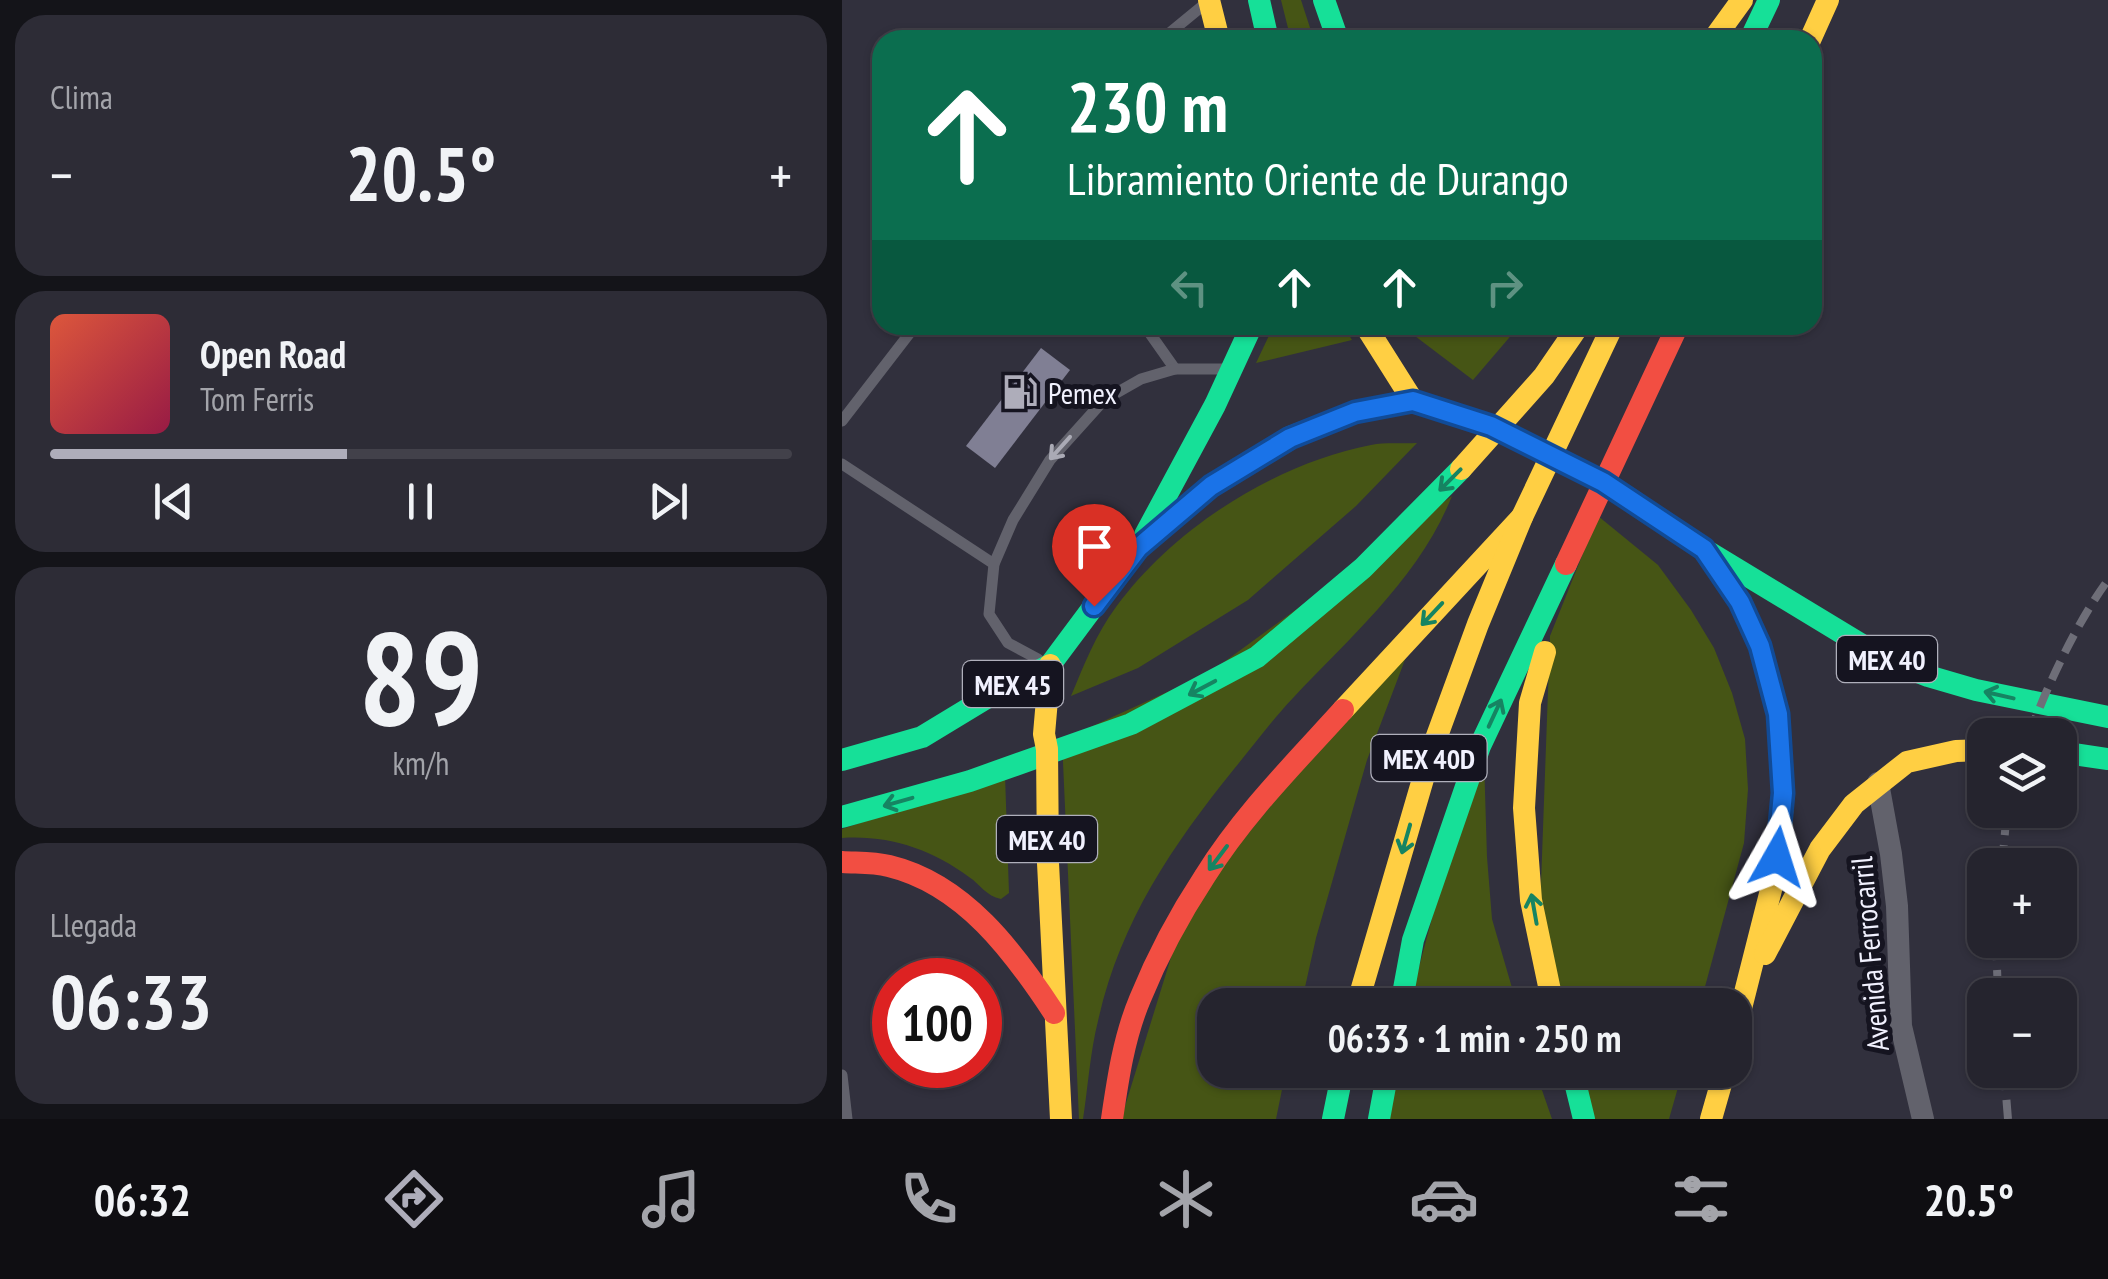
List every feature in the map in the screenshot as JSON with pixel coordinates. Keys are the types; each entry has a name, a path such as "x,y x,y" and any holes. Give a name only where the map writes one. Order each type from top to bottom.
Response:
{"main road":[{"path":"1209,0 1216,30"},
{"path":"1259,0 1266,30"},
{"path":"1324,0 1334,30"},
{"path":"1720,30 1742,0"},
{"path":"1755,30 1769,0"},
{"path":"1814,30 1828,0"},
{"path":"1138,548 1248,335"},
{"path":"1371,335 1413,401"},
{"path":"842,817 970,781 1130,724 1258,657 1363,568 1477,452 1544,376 1572,335"},
{"name":"MEX 40D","path":"1362,988 1430,755 1478,624 1522,517 1608,335"},
{"name":"MEX 40D","path":"1403,988 1413,940 1480,746 1673,335"},
{"name":"MEX 40","path":"1138,548 1211,486 1290,438 1355,412 1413,401 1491,426 1603,482 1704,549 1885,658 1976,690 2101,716"},
{"path":"1112,1119 1118,1068 1139,1001 1205,875 1269,793 1522,517"},
{"path":"1549,988 1531,900 1524,808 1530,703 1579,538"},
{"name":"MEX 45","path":"842,760 922,736 1050,666 1138,548"},
{"name":"MEX 40","path":"1704,549 1740,602 1760,646 1778,714 1782,750 1781,836 1748,988"},
{"name":"MEX 40","path":"1050,666 1044,734 1048,864 1057,1068 1064,1119"},
{"name":"MEX 40","path":"1749,984 1820,848 1854,804 1907,762 1967,751"},
{"path":"842,862 884,864 919,877 964,904 1012,950 1054,1013"},
{"path":"1334,1119 1340,1088"},
{"path":"1379,1119 1385,1088"},
{"path":"1576,1088 1584,1119"},
{"path":"1711,1119 1720,1088"}],"street":[{"name":"Avenida Ferrocarril","path":"1878,783 1896,906 1901,1026 1923,1119"}],"lane":[{"path":"1173,30 1209,0"},
{"path":"842,420 908,335"},
{"path":"1151,335 1175,369"},
{"path":"1050,666 1008,643 989,614 994,564 1013,520 1050,460 1104,400 1141,379 1175,369 1234,368"},
{"path":"842,464 994,564"},
{"path":"842,1075 847,1119"}],"green space":[{"path":"1281,0 1301,0 1311,30 1288,30"},
{"path":"1269,335 1349,335 1352,340 1256,363"},
{"path":"1414,335 1511,335 1473,380"},
{"path":"1417,443 1356,506 1248,600 1138,668 1071,696 1096,639 1116,607 1167,551 1197,526 1229,503 1298,467 1371,445"},
{"path":"1452,496 1438,526 1403,579 1270,724 1211,798 1151,887 1134,918 1108,985 1093,1045 1083,1119 1079,1119 1062,740 1209,673"},
{"path":"1598,516 1658,565 1714,648 1745,739 1748,789 1744,843 1705,988 1560,988 1540,911 1550,636"},
{"path":"1417,628 1367,760 1305,988 1197,988 1197,1088 1282,1088 1276,1119 1121,1119 1186,909"},
{"path":"1483,726 1492,919 1512,988 1414,988"},
{"path":"1005,775 1009,893 1001,899 987,893 955,867 925,852 876,839 842,838 842,829"},
{"path":"1393,1088 1541,1088 1552,1119 1389,1119"},
{"path":"1585,1088 1678,1088 1669,1119 1593,1119"}],"building":[{"path":"1041,348 1070,370 995,468 966,446"}],"railway":[{"path":"2036,718 2064,655 2108,580"},
{"path":"2004,848 2005,828"},
{"path":"1997,958 1997,978"},
{"path":"2005,1088 2008,1119"}],"traffic: fast":[{"path":"1259,0 1266,30"},
{"path":"1324,0 1334,30"},
{"path":"1755,30 1769,0"},
{"path":"1145,535 1215,405 1247,335"},
{"path":"842,760 922,737 1050,665 1138,547 1211,486 1290,437 1355,412 1413,401 1491,426 1519,440"},
{"path":"842,817 970,781 1131,724 1257,657 1363,568 1461,469"},
{"path":"1710,553 1885,659 1976,690 2108,717"},
{"path":"1404,988 1413,940 1480,746 1566,564"},
{"path":"2077,754 2108,759"},
{"path":"1333,1119 1339,1088"},
{"path":"1379,1119 1385,1088"},
{"path":"1576,1088 1584,1119"}],"traffic: slow":[{"path":"1209,0 1216,30"},
{"path":"1720,30 1742,0"},
{"path":"1814,30 1828,0"},
{"path":"1371,335 1413,401"},
{"path":"1461,469 1544,376 1572,335"},
{"path":"1362,988 1430,755 1478,624 1522,517 1608,335"},
{"path":"1519,440 1603,482 1703,549 1740,602 1760,646 1778,714 1783,793 1774,878 1746,988"},
{"path":"1343,710 1522,517"},
{"path":"1545,652 1530,703 1524,808 1531,900 1549,988"},
{"path":"1050,665 1044,734 1061,1119"},
{"path":"1765,954 1820,849 1854,804 1907,762 1967,751"},
{"path":"1711,1119 1720,1088"}],"traffic: jam":[{"path":"1566,564 1673,335"},
{"path":"1112,1119 1134,1013 1178,921 1236,832 1343,710"},
{"path":"842,862 889,866 916,875 964,904 1004,944 1054,1013"}],"place":[{"name":"Pemex","path":"1020,392"}],"route":[{"path":"1094,606 1138,548 1211,486 1290,438 1355,412 1413,401 1491,426 1603,482 1704,549 1740,602 1760,646 1778,714 1783,793 1777,857"}]}
